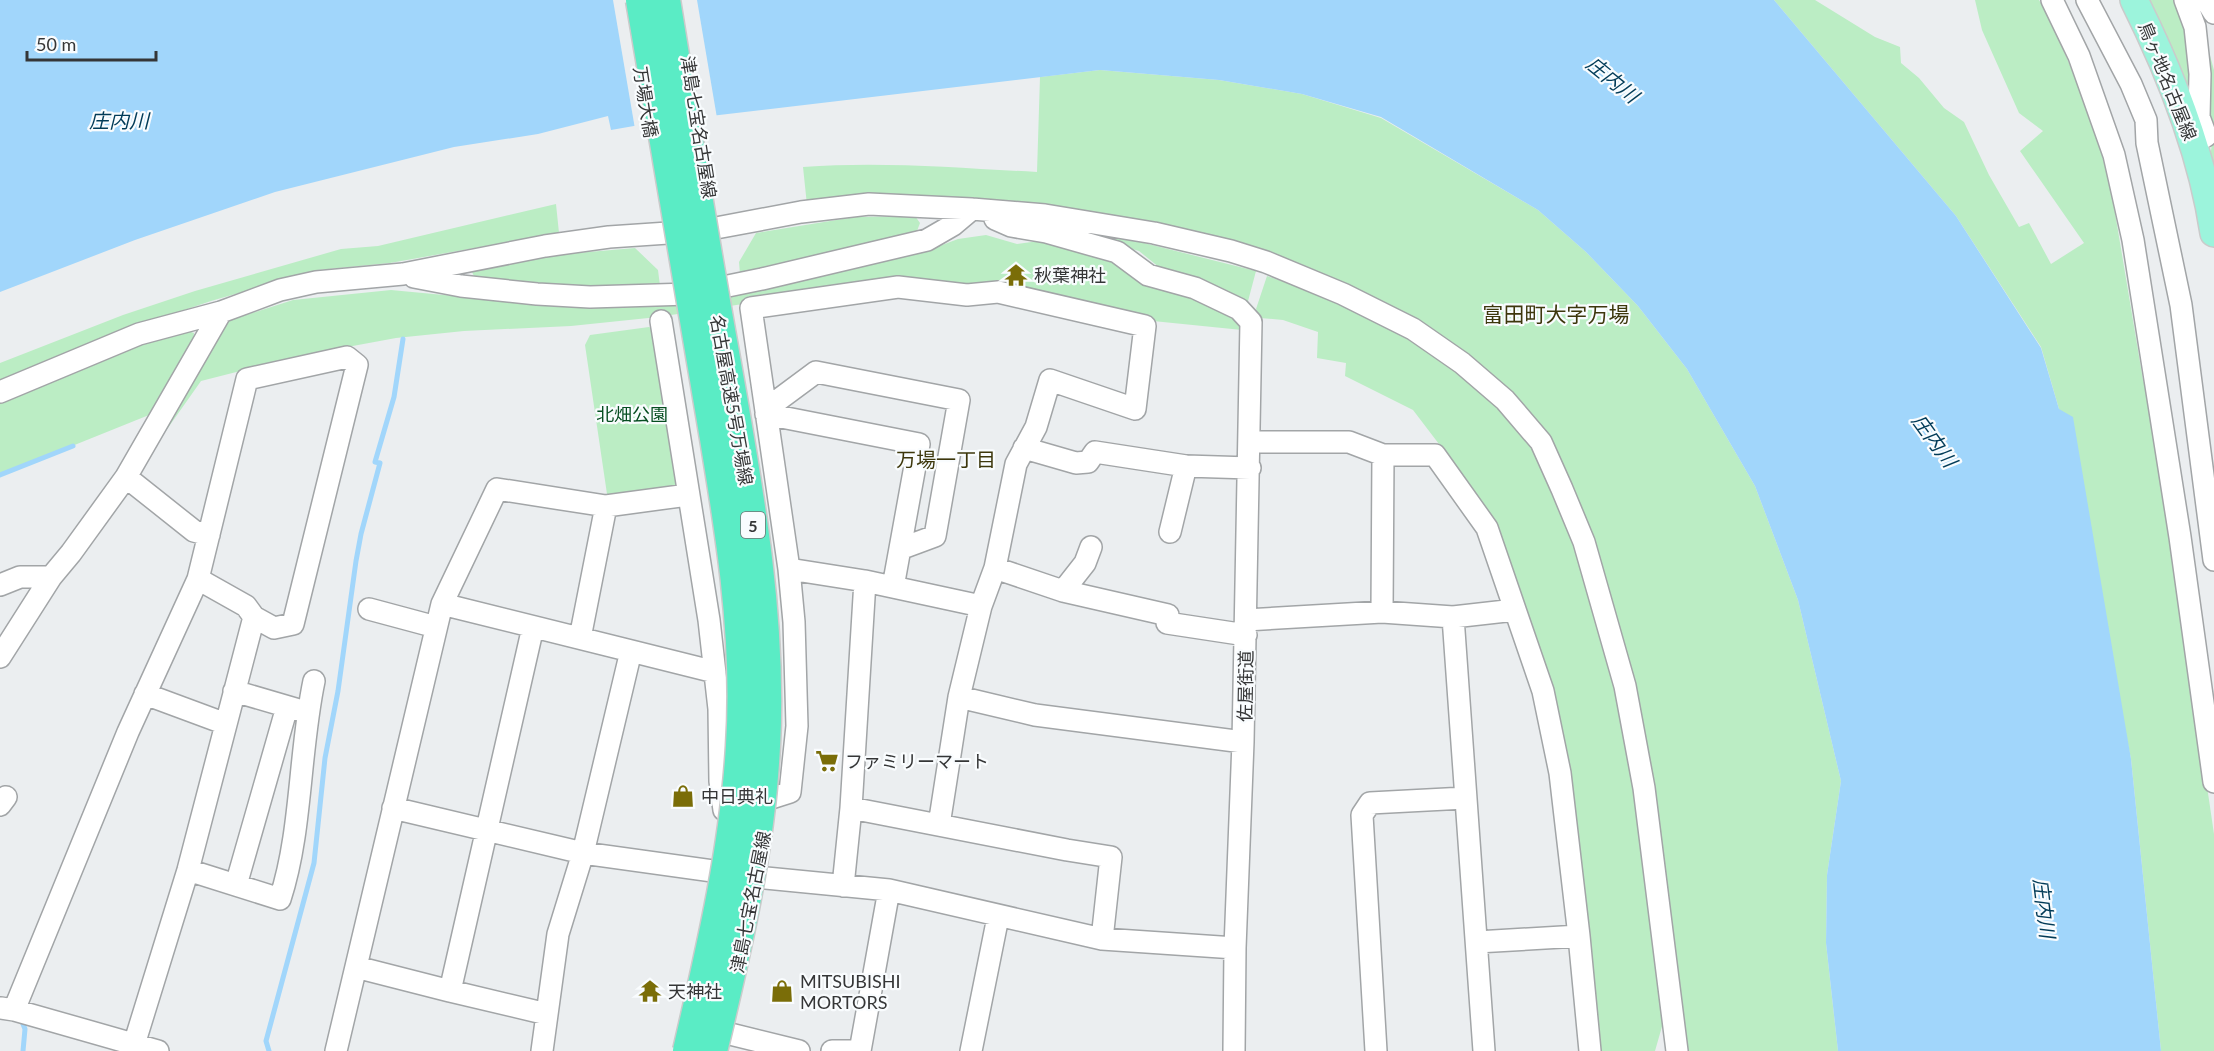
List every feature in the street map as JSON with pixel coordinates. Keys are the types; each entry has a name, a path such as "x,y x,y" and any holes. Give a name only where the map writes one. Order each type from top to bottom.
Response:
{"highway":[{"name":"名古屋高速5号万場線","path":"642,0 726,505 737,593 742,666 741,745 732,834 716,924 688,1051"},
{"name":"名古屋高速5号万場線","path":"665,0 750,501 761,588 766,664 765,746 757,837 717,1045"}],"main road":[{"name":"万場大橋","path":"629,0 668,233"},
{"name":"津島七宝名古屋線","path":"678,0 720,255"},
{"name":"鳥ヶ地名古屋線","path":"2134,0 2162,55 2193,143 2214,233"},
{"path":"668,233 673,264"},
{"path":"675,1051 714,871 731,749"},
{"name":"津島七宝名古屋線","path":"717,1045 742,954 765,832 773,751"}],"street":[{"path":"2052,0 2079,56 2114,155 2133,240 2180,537 2214,782"},
{"path":"2087,0 2131,84 2146,120 2147,143 2181,305 2214,560"},
{"path":"2185,0 2195,27 2200,74 2199,117 2205,136 2193,143"},
{"path":"2206,0 2214,13"},
{"path":"716,228 801,212 869,204 1046,215 1154,233 1231,251 1277,266 1343,294 1413,329 1462,363 1505,400 1541,442 1584,542 1619,664 1644,788 1670,1011 1677,1051"},
{"path":"403,274 461,286 537,294 591,297 689,294 927,240 952,225 972,209"},
{"name":"佐屋街道","path":"972,209 1011,226 1046,232 1117,252 1148,275 1195,288 1239,309 1251,322 1250,468 1235,948 1234,1051"},
{"path":"0,392 139,334 221,312 280,290 316,282 403,274 545,246 609,237 668,233"},
{"path":"768,800 790,792 797,726 797,675 789,569 751,308 898,287 967,295 998,292 1145,326 1135,409 1050,380 1036,427 1016,464 995,568 981,606 959,698 939,825"},
{"path":"0,657 51,577 71,554 126,477 221,312"},
{"path":"661,321 709,620 719,709 720,781 724,810"},
{"path":"158,1051 133,1048 7,1009 198,579 247,379 347,357 357,365 293,624 274,628 254,616 246,606 198,579"},
{"path":"766,411 816,372 959,400 935,536 900,549"},
{"path":"766,411 919,444 893,587"},
{"path":"1250,442 1349,442 1383,455 1435,455 1486,528 1544,691 1560,773 1580,936 1590,1051"},
{"path":"1024,448 1076,463 1088,462 1095,452 1186,466 1250,468"},
{"path":"1382,612 1383,455"},
{"path":"1170,532 1186,466"},
{"path":"126,477 194,531 209,535"},
{"path":"336,1051 442,603 496,489 606,506 688,495"},
{"path":"580,638 606,506"},
{"path":"1063,591 1085,563 1091,547"},
{"path":"995,568 1063,591 1168,615 1167,623 1246,627 1382,612 1453,617 1515,610"},
{"path":"789,569 866,581 981,606"},
{"path":"0,585 20,577 51,577"},
{"path":"843,886 866,581"},
{"path":"442,603 715,672"},
{"path":"369,609 436,627"},
{"path":"133,1048 188,870 254,616"},
{"path":"1453,617 1484,1051"},
{"path":"450,990 533,627"},
{"path":"542,1051 558,934 583,853 631,651"},
{"path":"188,870 280,899 289,872 307,712 314,681"},
{"path":"234,691 307,712"},
{"path":"145,694 226,724"},
{"path":"959,698 1035,715 1243,742"},
{"path":"236,885 287,706"},
{"path":"1376,1051 1362,814 1370,803 1465,798"},
{"path":"393,808 583,853 756,877 889,890 998,917 1102,939 1235,948"},
{"path":"850,808 1067,850 1111,856 1102,939"},
{"path":"832,1051 859,1051 889,890"},
{"path":"971,1051 998,917"},
{"path":"1477,942 1580,936"},
{"path":"356,967 547,1014"},
{"path":"1664,1051 1670,1011"},
{"path":"717,1045 799,1051"}],"green space":[{"path":"1774,0 1815,0 1875,37 1900,47 1901,63 1919,78 1944,108 1964,122 1989,175 2019,227 2029,223 2051,264 2084,243 2020,151 2043,131 2019,113 1982,30 1975,0 2039,0 2049,16 2088,108 2110,183 2143,380 2150,398 2214,834 2214,1051 2161,1051 2131,759 2059,409 2041,347 1956,216"},
{"path":"2144,0 2177,0 2186,23 2195,119"},
{"path":"2200,20 2214,70 2214,187 2209,165 2213,136 2205,115"},
{"path":"1100,70 1219,80 1302,94 1381,118 1538,210 1586,252 1638,306 1687,369 1755,486 1798,600 1841,781 1827,875 1826,943 1838,1051 1687,1051 1643,722 1604,580 1567,473 1541,430 1456,347 1356,288 1268,253 1075,210 1024,202 807,205 803,167 891,165 1037,172 1040,77"},
{"path":"556,204 559,233 390,263 318,270 211,301 134,327 0,381 0,363 123,315 195,291 341,249 378,246"},
{"path":"915,216 920,223 917,231 740,274 739,262 756,233 855,217"},
{"path":"1048,225 1136,241 1256,271 1247,305 1160,268 1139,251"},
{"path":"986,235 1017,244 1046,240 1118,261 1236,316 1242,330 1153,321 898,280 658,317 571,326 464,331 396,338 304,355 201,381 146,459 227,321 293,300 391,290 571,307 644,305 929,250 958,239"},
{"path":"635,248 658,270 660,286 575,287 475,278 472,272 475,267 542,256"},
{"path":"1267,276 1329,298 1388,326 1454,368 1495,404 1521,433 1538,458 1592,590 1625,713 1665,1016 1655,1051 1599,1051 1552,687 1442,448 1413,410 1345,376 1346,363 1317,358 1318,332 1283,320 1260,318 1256,309"},
{"name":"北畑公園","path":"649,327 656,332 679,484 675,491 615,499 607,494 585,345 590,335"},
{"path":"185,330 194,333 193,345 154,413 0,475 0,400 147,340"}],"water":[{"name":"庄内川","path":"0,0 1774,0 1956,216 2041,348 2059,409 2073,417 2131,759 2161,1051 1838,1051 1826,943 1827,875 1841,781 1798,600 1755,486 1687,369 1638,306 1586,252 1538,210 1381,117 1302,94 1219,80 1100,70 651,123 611,130 608,116 538,134 454,147 275,192 135,240 0,292"}],"pier":[{"path":"613,0 697,0 717,118 635,129"}],"waterway":[{"path":"269,1051 266,1041 314,863 325,758 338,691 356,561 380,463 375,462 394,397 403,339"},
{"path":"0,475 73,446"},
{"path":"21,1019 25,1029 23,1051"}],"place":[{"name":"秋葉神社","path":"1016,275"},
{"name":"ファミリーマート","path":"827,761"},
{"name":"中日典礼","path":"683,796"},
{"name":"天神社","path":"650,991"},
{"name":"MITSUBISHI MORTORS","path":"782,991"}],"district":[{"name":"富田町大字万場","path":"1556,313"},
{"name":"万場一丁目","path":"946,459"}]}
